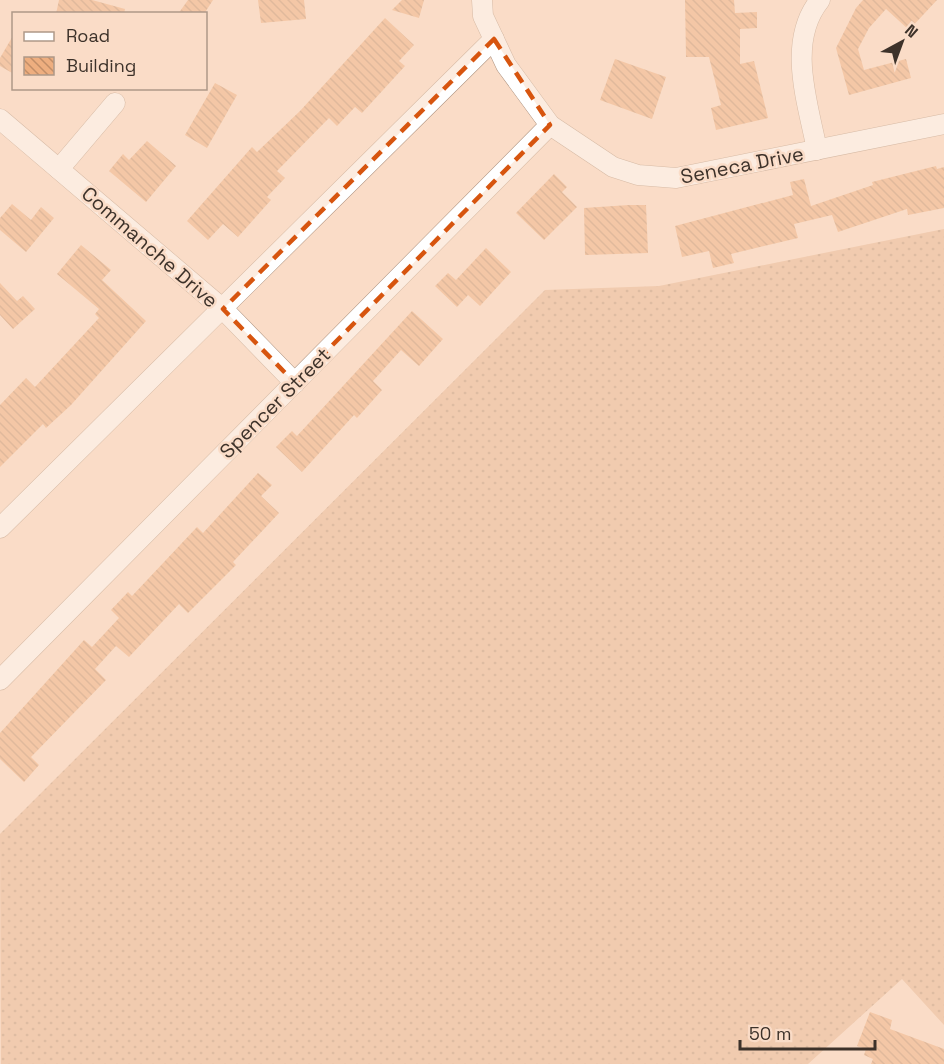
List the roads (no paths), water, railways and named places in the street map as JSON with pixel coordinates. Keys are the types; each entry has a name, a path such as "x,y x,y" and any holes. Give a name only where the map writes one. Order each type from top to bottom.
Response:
{"street":[{"path":"482,0 483,16 506,65 550,125"},
{"path":"817,150 801,64 806,27 820,0"},
{"path":"0,528 494,39"},
{"path":"59,169 115,103"},
{"name":"Commanche Drive","path":"0,119 223,309 295,382"},
{"name":"Seneca Drive","path":"550,125 613,167 638,175 676,178 944,124"},
{"name":"Spencer Street","path":"0,680 550,125"}]}
